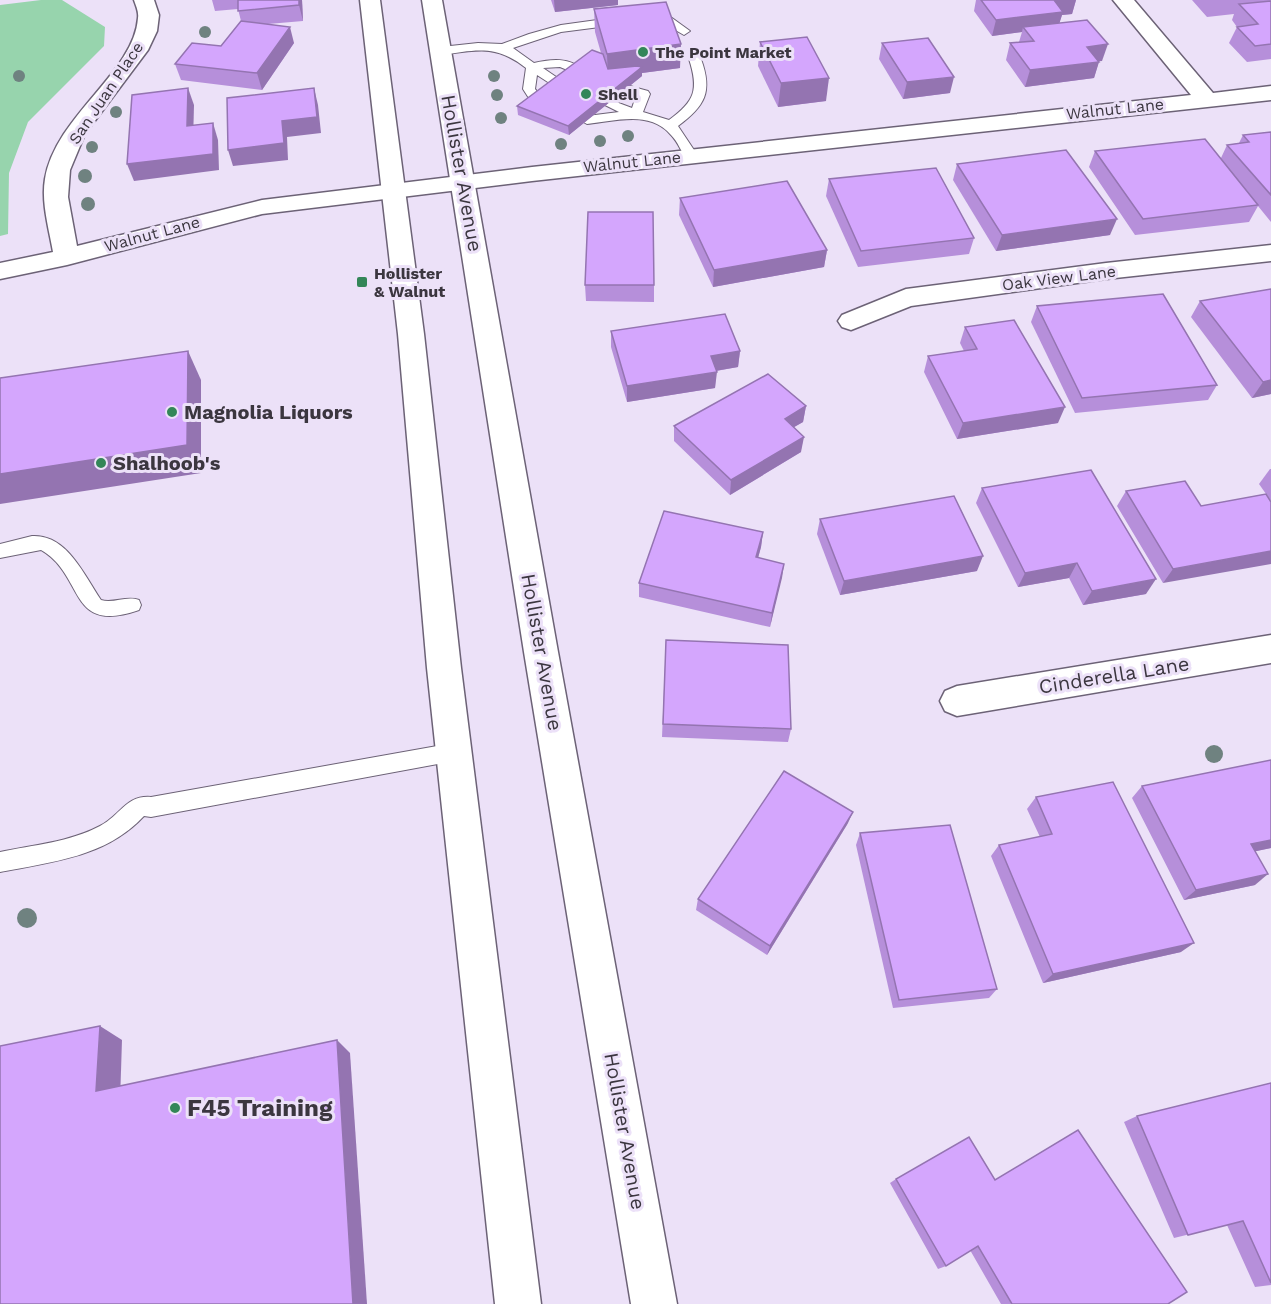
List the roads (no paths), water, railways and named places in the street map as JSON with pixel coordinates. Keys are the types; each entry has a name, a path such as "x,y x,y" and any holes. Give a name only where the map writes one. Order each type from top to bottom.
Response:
{"street":[{"name":"San Juan Place","path":"67,257 56,181 74,134 134,58 150,26 150,8 144,0"},
{"path":"370,0 394,190 454,752 518,1304"},
{"name":"Hollister Avenue","path":"432,0 541,652 654,1304"},
{"path":"1123,0 1206,99"},
{"name":"Walnut Lane","path":"0,271 67,257 262,207 692,156 1271,93"},
{"name":"Oak View Lane","path":"852,321 906,298 1106,272 1271,254"},
{"name":"Cinderella Lane","path":"957,701 1271,649"}],"lane":[{"path":"506,47 530,36 593,23 625,20 656,18 668,21 684,31"},
{"path":"441,51 489,46 506,47 532,67 560,83"},
{"path":"670,125 688,113 701,98 702,83 695,59"},
{"path":"532,67 558,62 577,70"},
{"path":"532,67 529,89 537,100"},
{"path":"626,89 643,94 636,114"},
{"path":"608,103 636,114 657,118 670,125 681,136 692,156"},
{"path":"587,120 636,114"},
{"path":"0,551 33,543 44,543 58,552 94,605 108,610 132,605"},
{"path":"0,862 83,845 100,839 117,829 139,806 151,807 454,752"}],"place":[{"name":"The Point Market","path":"643,52"},
{"name":"Shell","path":"586,94"},
{"name":"Hollister & Walnut","path":"362,282"},
{"name":"Magnolia Liquors","path":"172,412"},
{"name":"Shalhoob's","path":"101,463"},
{"name":"F45 Training","path":"175,1108"}]}
